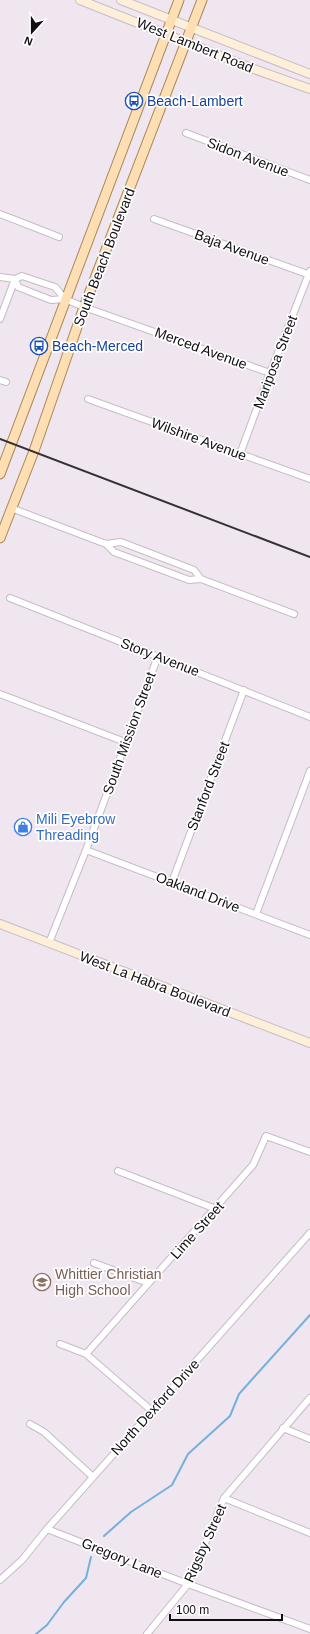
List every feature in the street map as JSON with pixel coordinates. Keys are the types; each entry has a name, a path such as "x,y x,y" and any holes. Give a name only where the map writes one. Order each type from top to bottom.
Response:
{"main road":[{"name":"West Lambert Road","path":"80,0 310,89"},
{"name":"West Lambert Road","path":"121,0 310,74"},
{"name":"South Beach Boulevard","path":"0,474 65,299 172,20 178,0"},
{"name":"South Beach Boulevard","path":"0,538 51,405 84,307 202,0"},
{"name":"West La Habra Boulevard","path":"0,924 310,1043"}],"street":[{"name":"Sidon Avenue","path":"186,133 310,180"},
{"path":"0,214 59,237"},
{"name":"Baja Avenue","path":"154,219 310,273"},
{"name":"Mariposa Street","path":"240,454 270,373 310,273"},
{"name":"Merced Avenue","path":"0,277 15,279 22,276 55,287 65,299"},
{"name":"Merced Avenue","path":"15,279 18,287 51,300 65,299 270,373"},
{"path":"0,319 15,279"},
{"name":"Wilshire Avenue","path":"88,399 310,479"},
{"path":"12,508 106,544 114,552 189,580 201,579 294,614"},
{"path":"106,544 121,542 194,570 201,579"},
{"name":"Story Avenue","path":"10,598 310,717"},
{"name":"South Mission Street","path":"49,943 86,850 158,656"},
{"name":"Stanford Street","path":"172,882 244,690"},
{"path":"0,694 125,742"},
{"path":"256,914 310,771"},
{"name":"Oakland Drive","path":"86,850 310,935"},
{"name":"Lime Street","path":"86,1354 253,1166 266,1136 310,1152"},
{"path":"118,1171 216,1209"},
{"name":"North Dexford Drive","path":"2,1576 22,1560 47,1529 310,1233"},
{"path":"94,1263 148,1283"},
{"path":"60,1344 86,1354 152,1412"},
{"name":"Rigsby Street","path":"147,1634 188,1584 224,1498 310,1398"},
{"path":"30,1424 44,1432 93,1478"},
{"path":"283,1428 310,1440"},
{"path":"224,1498 310,1533"},
{"name":"Gregory Lane","path":"47,1529 188,1584 310,1629"}],"waterway":[{"path":"104,1536 131,1512 172,1485 188,1454 230,1416 239,1394 310,1315"},
{"path":"36,1634 47,1625 64,1602 86,1578 91,1557"}],"railway":[{"path":"0,439 310,557"}],"place":[{"name":"Beach-Lambert","path":"134,101"},
{"name":"Beach-Merced","path":"39,346"},
{"name":"Mili Eyebrow Threading","path":"23,827"},
{"name":"Whittier Christian High School","path":"42,1282"}]}
